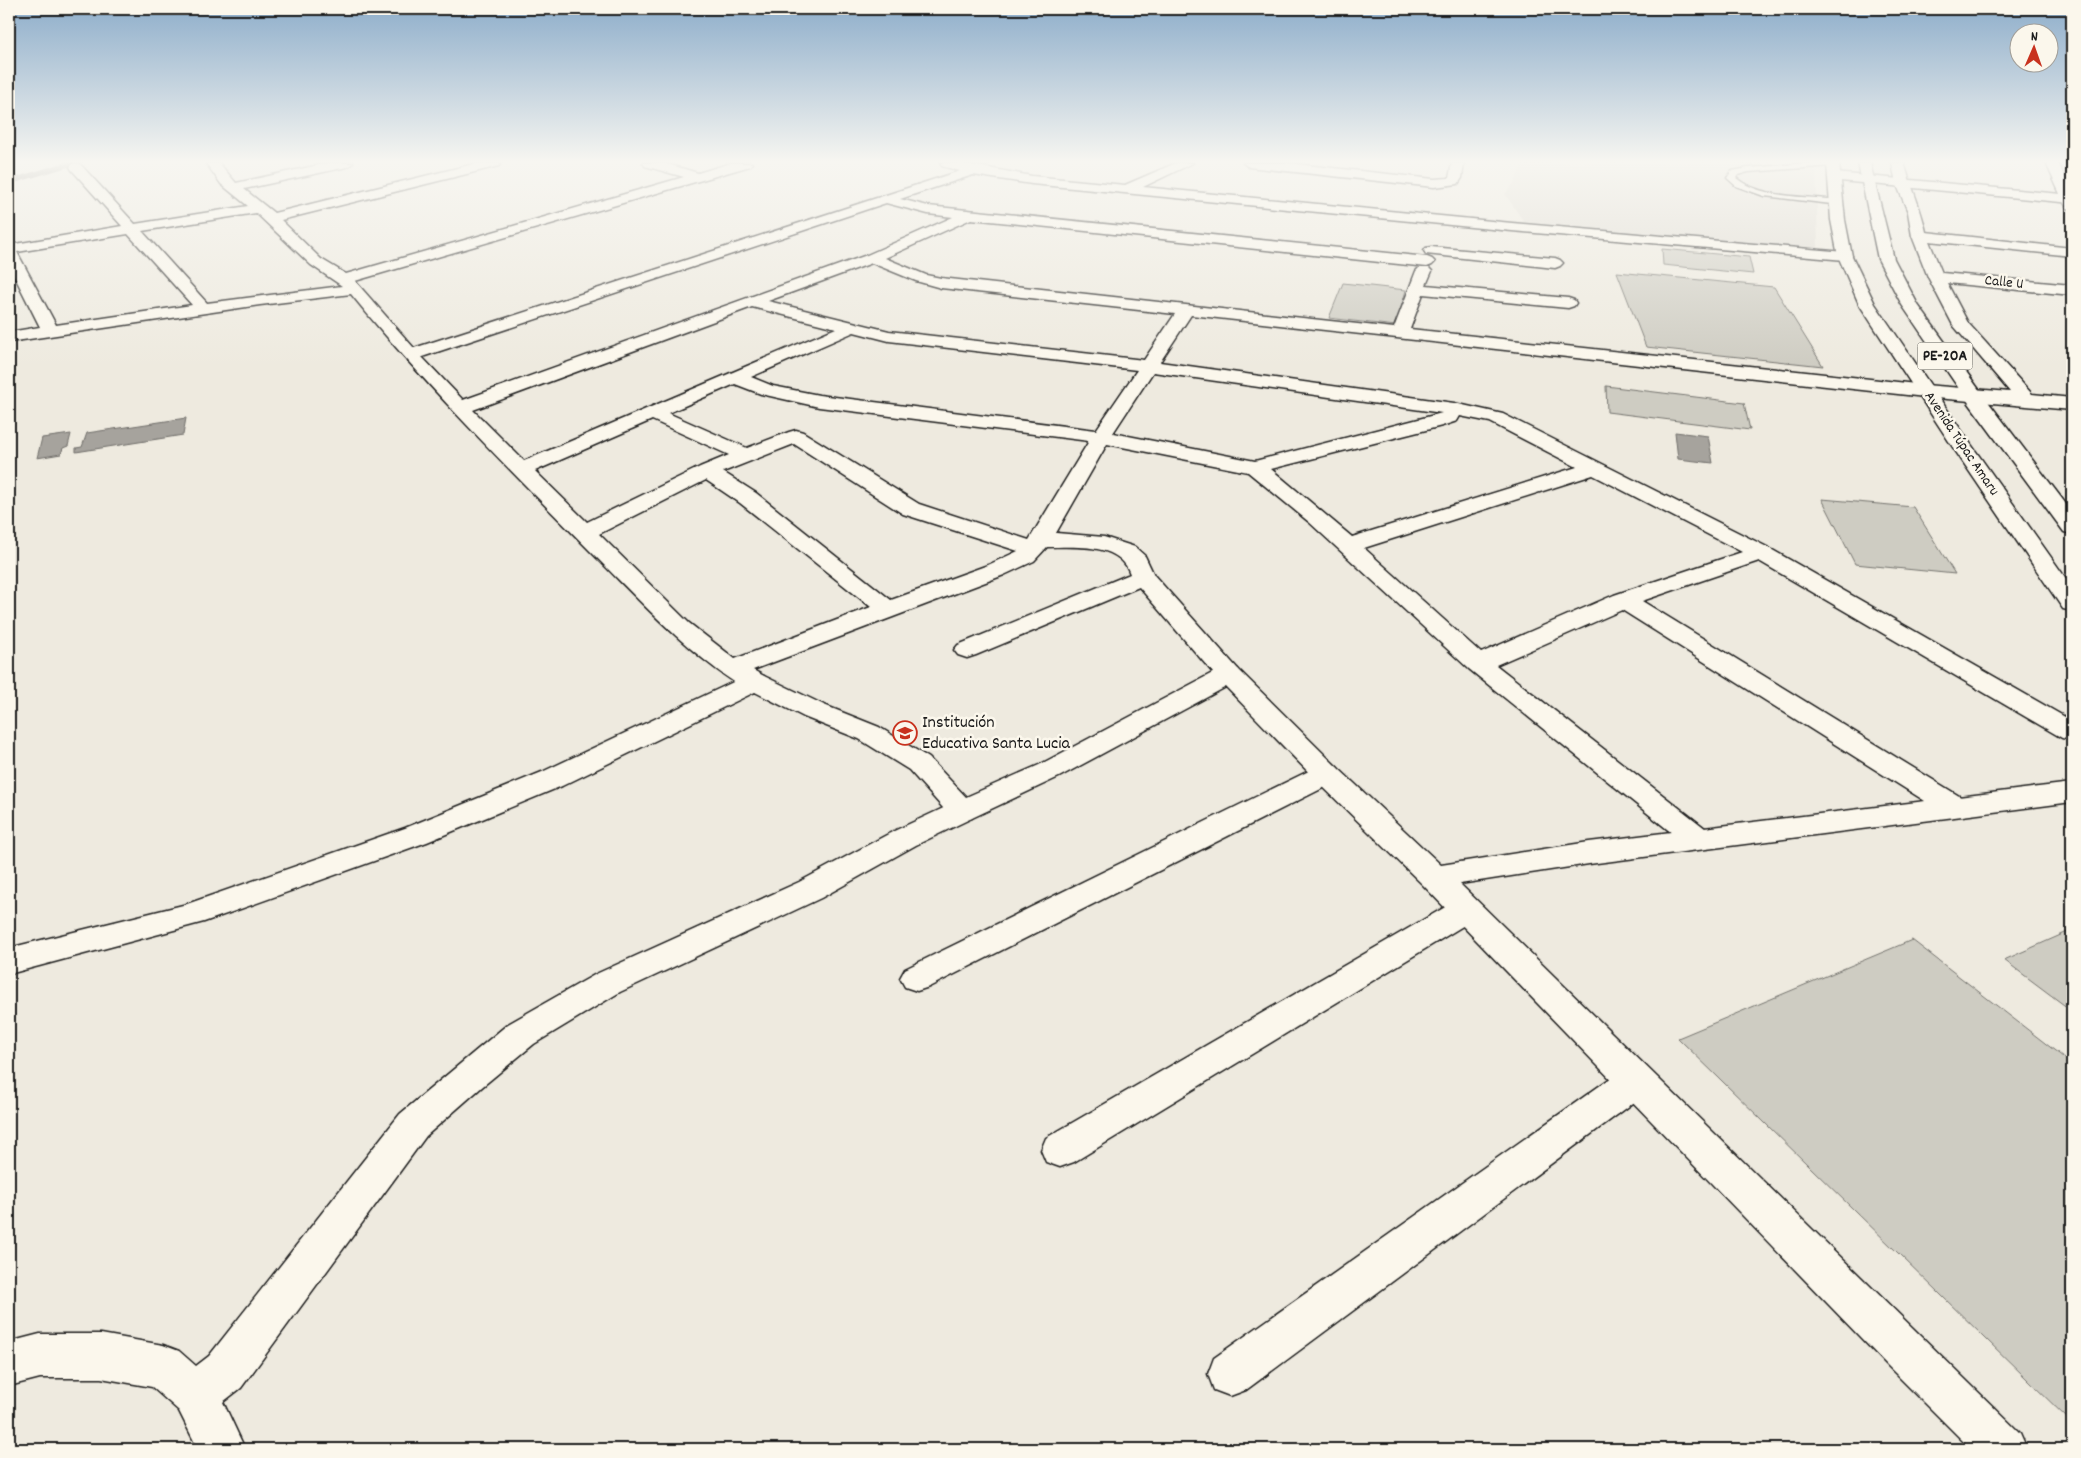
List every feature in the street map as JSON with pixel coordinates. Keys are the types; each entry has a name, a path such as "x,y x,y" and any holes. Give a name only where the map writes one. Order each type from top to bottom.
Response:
{"main road":[{"path":"51,332 9,250 127,231"},
{"path":"134,231 204,309"},
{"path":"284,231 316,262 350,284 460,408 680,628 743,675 814,711 869,733 919,764 962,811"},
{"path":"9,338 204,309 350,284 522,231"},
{"path":"411,355 788,231"},
{"path":"460,408 872,258 933,231"},
{"path":"1150,231 1429,256 1555,264"},
{"path":"1400,333 1439,231"},
{"path":"1566,231 1845,256"},
{"name":"Avenida Túpac Amaru","path":"1840,231 1845,256 1867,304 2072,604"},
{"name":"PE-20A","path":"1880,231 1886,259 1910,305 1973,395 2071,524"},
{"path":"1918,231 1936,276 1961,325 2026,399"},
{"path":"1919,236 2072,252"},
{"path":"872,258 921,278 941,283 1925,391 2072,404"},
{"name":"Calle U","path":"1936,276 2072,290"},
{"path":"1417,288 1568,303"},
{"path":"751,302 889,336 1150,366 1454,409 1496,418 1761,553 2072,732"},
{"path":"9,961 193,914 416,835 552,779 743,675 888,609 996,570 1026,556 1037,544 1102,437 1186,310"},
{"path":"522,469 852,327"},
{"path":"742,380 768,390 819,402 1102,437 1254,467 1435,422 1450,417 1454,409"},
{"path":"660,417 747,456"},
{"path":"583,533 707,471 796,436 911,509 1037,544 1085,540 1117,548 1135,559 1143,577 1229,675 2004,1449"},
{"path":"1254,467 1348,546 1478,664 1699,839"},
{"path":"1348,546 1595,468"},
{"path":"707,471 748,498 888,609"},
{"path":"1478,664 1623,600 1761,553"},
{"path":"967,650 1143,577"},
{"path":"1623,600 1954,806"},
{"path":"195,1395 225,1372 413,1125 470,1075 521,1034 608,983 810,890 905,838 1049,771 1229,675"},
{"path":"917,978 1327,774"},
{"path":"1434,878 1589,853 2072,792"},
{"path":"1060,1150 1465,910"},
{"path":"1230,1374 1635,1081"},
{"path":"9,1364 40,1356 101,1356 163,1367 195,1395 222,1449"}],"shaded area":[{"path":"1616,231 1818,231 1818,251"},
{"path":"1662,249 1749,257 1753,274 1663,265"},
{"path":"1617,272 1774,287 1823,366 1646,347"},
{"path":"1343,283 1406,290 1396,326 1329,318"},
{"path":"1606,386 1744,403 1750,430 1607,412"},
{"path":"186,418 183,435 76,452 76,448 82,447 87,433"},
{"path":"1675,432 1708,436 1713,463 1678,459"},
{"path":"71,434 68,446 63,448 61,454 37,458 42,438"},
{"path":"1822,499 1913,507 1955,574 1855,564"},
{"path":"2072,930 2072,1011 2004,960"},
{"path":"1912,940 2072,1064 2072,1423 1678,1038"}],"place":[{"name":"Institución Educativa Santa Lucia","path":"905,733"}]}
